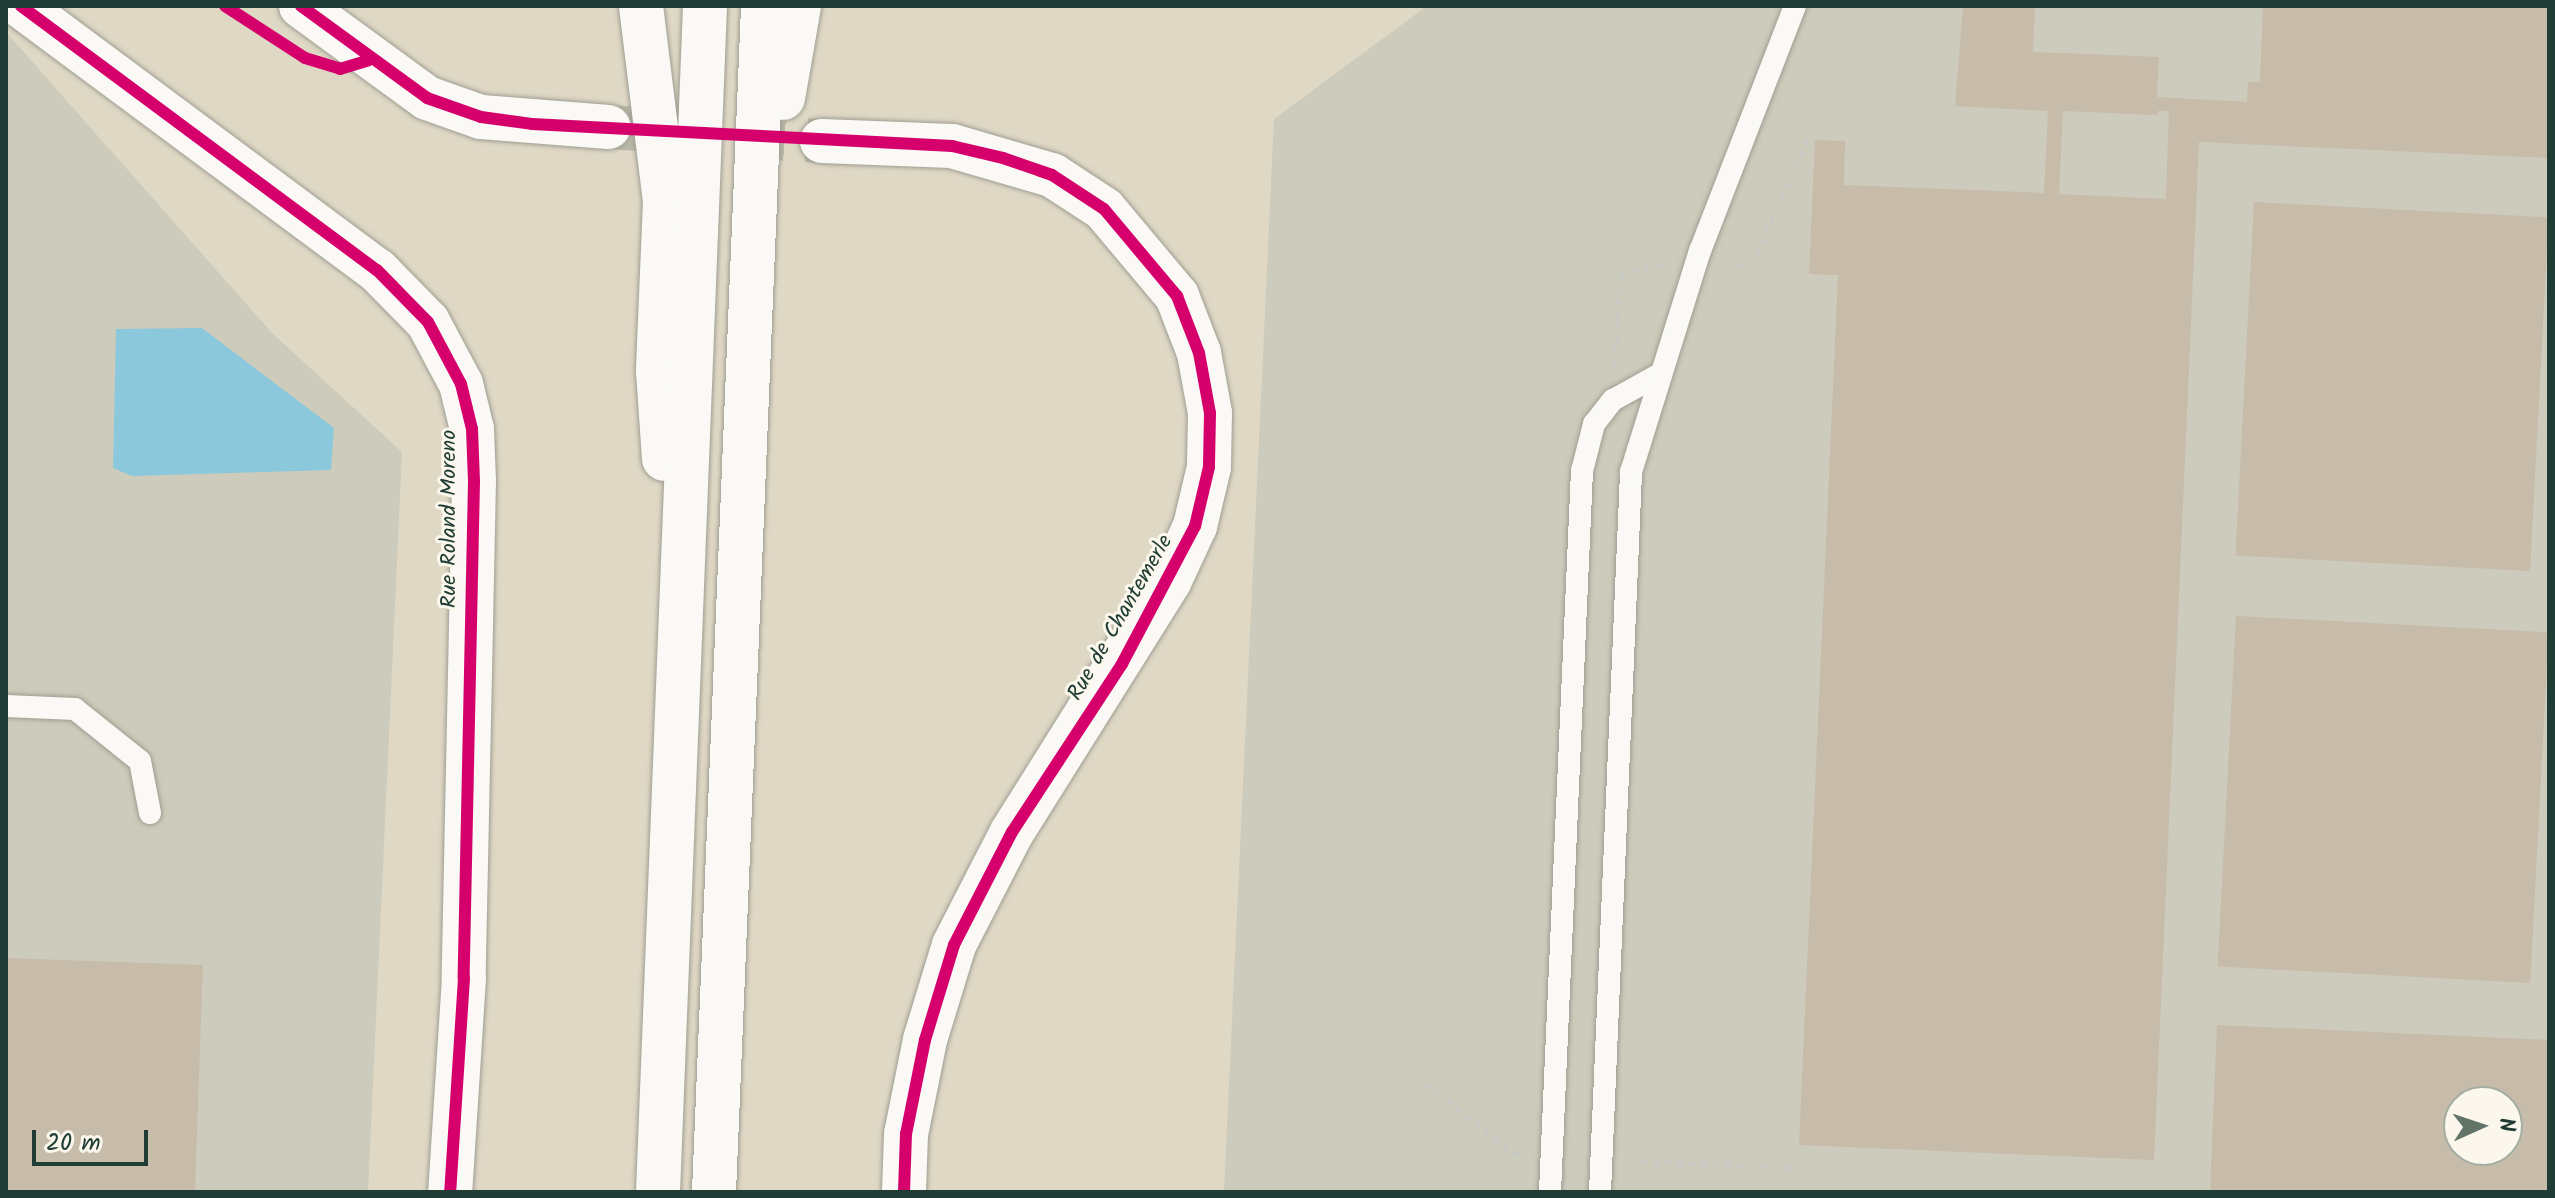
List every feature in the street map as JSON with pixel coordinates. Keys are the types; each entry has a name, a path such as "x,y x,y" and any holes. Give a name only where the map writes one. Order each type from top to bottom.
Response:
{"main road":[{"name":"Rue Roland Moreno","path":"21,6 377,270 428,322 461,384 472,429 474,481 464,978 450,1192"},
{"path":"301,6 427,98 481,117 609,127"},
{"path":"641,6 665,201 658,371 679,697"},
{"path":"658,1192 705,6"},
{"path":"714,1192 763,6"},
{"path":"753,278 799,6"},
{"name":"Rue de Chantemerle","path":"822,141 952,146 1052,175 1104,209 1177,296 1199,353 1210,413 1209,467 1195,526 1169,582 1012,832 954,945 925,1040 906,1134 904,1192"}],"lane":[{"path":"1600,1192 1631,472 1700,251 1795,6"},
{"path":"1550,1192 1582,471 1594,424 1613,400 1660,374"},
{"path":"6,706 75,709 140,761 150,813"}],"shaded area":[{"path":"1427,6 2549,6 2549,1192 1224,1192 1274,119"},
{"path":"6,32 272,333 402,452 368,1192 6,1192"}],"water":[{"path":"202,328 334,428 331,470 132,476 113,468 116,329"}],"building":[{"path":"1963,6 2035,6 2033,52 2159,57 2157,97 2247,102 2248,82 2260,82 2263,6 2549,6 2549,158 2199,142 2154,1160 1799,1145 1838,275 1809,274 1815,140 1845,141 1844,185 2044,193 2048,111 1955,106","holes":["2063,111 2157,115 2158,111 2169,111 2166,199 2059,194"]},
{"path":"2254,202 2549,217 2530,571 2235,556"},
{"path":"2236,616 2549,632 2530,983 2218,967"},
{"path":"6,958 203,965 195,1192 6,1192"},
{"path":"2217,1025 2549,1040 2549,1192 2210,1192"}],"tunnel":[{"path":"609,127 822,141"}],"cycle path":[{"path":"21,6 377,270 428,322 461,384 472,429 474,481 464,978 450,1192"},
{"path":"225,6 305,58 340,69 369,60"},
{"path":"301,6 427,98 481,117 532,124 952,146 1003,158 1052,175 1104,209 1177,296 1199,353 1210,413 1209,467 1195,526 1122,664 1012,832 954,945 925,1040 906,1134 904,1192"}]}
